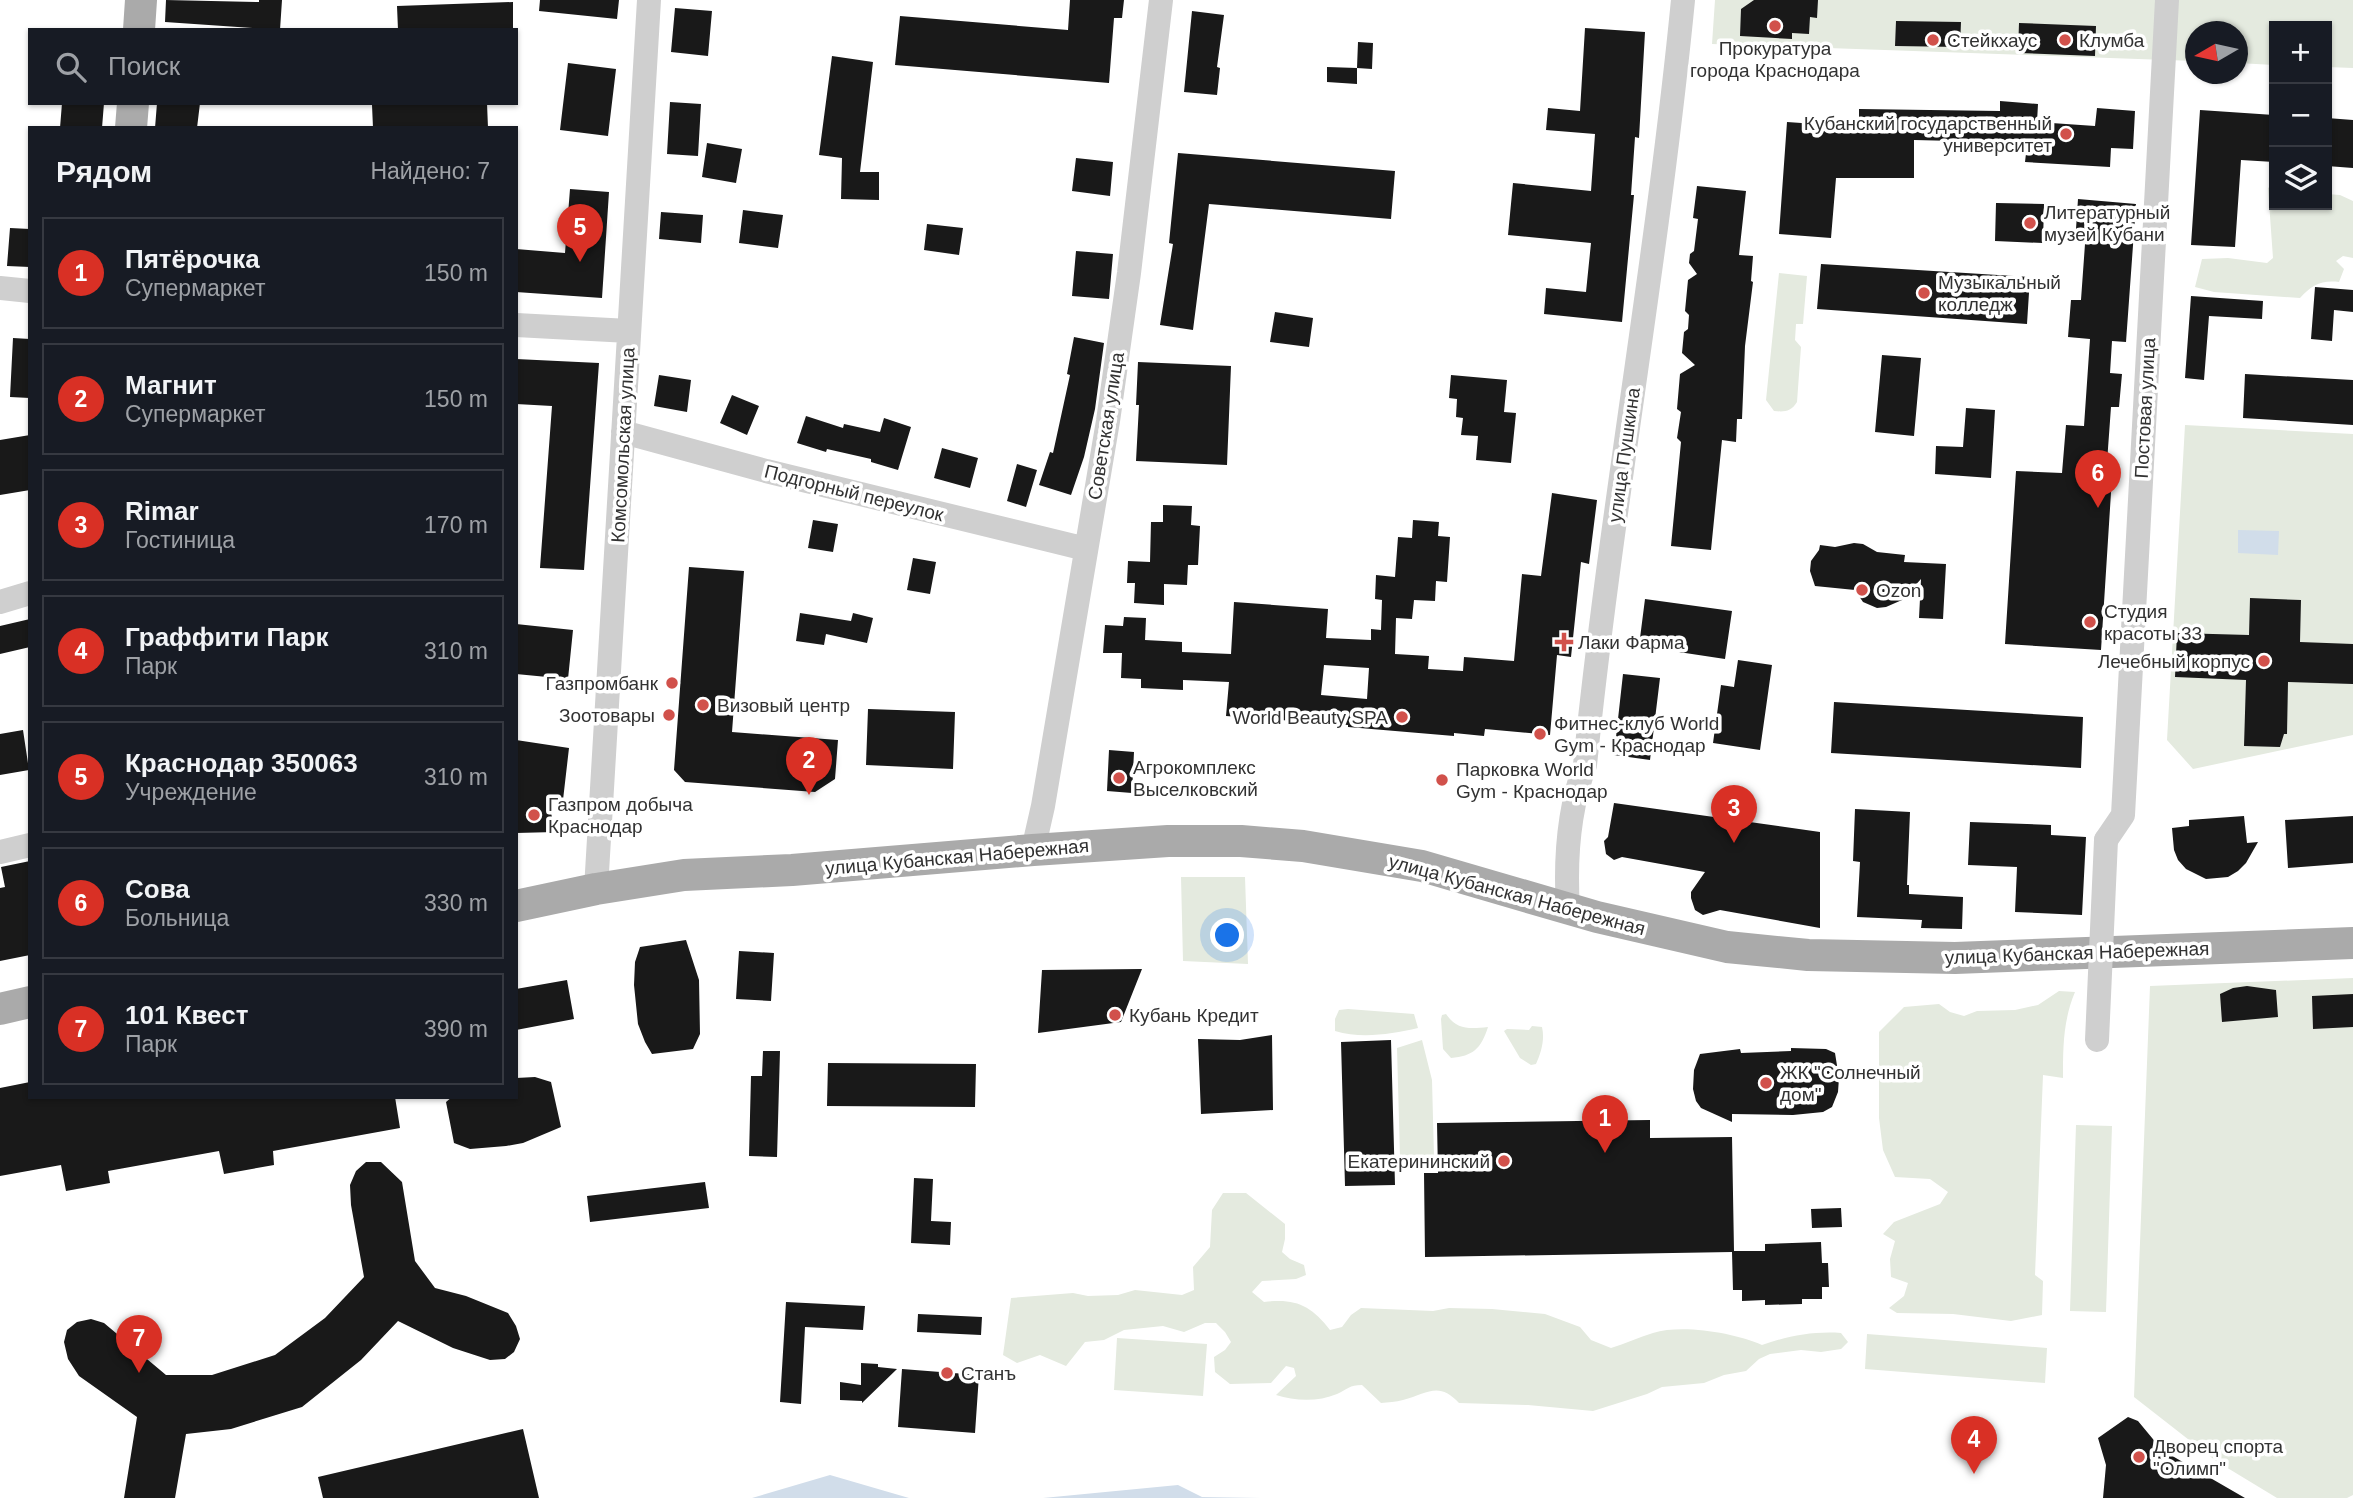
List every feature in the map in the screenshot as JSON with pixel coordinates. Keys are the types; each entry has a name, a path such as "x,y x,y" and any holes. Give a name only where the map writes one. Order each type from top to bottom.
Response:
{"main road":[{"path":"139,28 141,0"},
{"path":"131,126 133,105"},
{"name":"улица Кубанская Набережная","path":"518,906 596,889 684,875 792,870 1033,850 1181,841 1241,841 1303,846 1422,866 1568,909 1727,947 1820,956 1955,958 2353,943"},
{"path":"0,1009 28,1002"}],"street":[{"name":"Комсомольская улица","path":"596,889 649,0"},
{"name":"Советская улица","path":"1033,850 1043,806 1108,421 1129,272 1161,0"},
{"name":"улица Пушкина","path":"1568,909 1566,870 1576,790 1585,765 1606,578 1667,155 1683,0"},
{"name":"Постовая улица","path":"2097,1040 2106,841 2123,815 2167,0"},
{"path":"0,288 28,291"},
{"path":"518,325 629,331"},
{"name":"Подгорный переулок","path":"623,432 766,471 1086,549"},
{"path":"0,602 28,594"},
{"path":"0,852 28,845"}],"shaded area":[{"path":"1715,0 2353,0 2353,68 2332,67 2332,21 2269,21 2269,65 2248,64 2248,21 2185,21 2185,61 1712,44"},
{"path":"2332,194 2353,201 2353,258 2343,256 2336,261 2344,269 2339,282 2317,284 2300,298 2214,292 2195,287 2202,259 2228,258 2267,263 2273,258 2270,210 2332,210"},
{"path":"1779,273 1807,276 1803,324 1796,324 1795,340 1801,347 1797,402 1790,410 1774,411 1766,400"},
{"path":"2185,425 2353,434 2353,735 2193,769 2167,740"},
{"path":"2238,530 2279,531 2278,555 2238,553"},
{"path":"1181,877 1245,877 1248,964 1183,961"},
{"path":"2353,978 2353,1495 2347,1498 2277,1498 2216,1461 2134,1397 2150,986"},
{"path":"2059,991 2075,992 2066,1024 2063,1078 2043,1075 2035,1275 2043,1281 2042,1315 2011,1321 1953,1314 1897,1313 1889,1308 1904,1296 1908,1283 1891,1277 1890,1259 1895,1241 1883,1234 1894,1222 1940,1204 1948,1192 1930,1179 1895,1177 1883,1150 1879,1118 1879,1032 1904,1007 1939,1004 1950,1012 1964,1016 1977,1011 2015,1010 2038,1005"},
{"path":"1339,1010 1414,1014 1418,1028 1366,1035 1335,1031 1335,1019"},
{"path":"1446,1014 1459,1026 1488,1027 1479,1046 1471,1053 1451,1058 1443,1049 1441,1019 1442,1015"},
{"path":"1532,1026 1542,1027 1543,1037 1538,1060 1531,1065 1520,1058 1504,1031 1529,1030"},
{"path":"1422,1040 1432,1080 1434,1157 1400,1157 1397,1048"},
{"path":"2076,1125 2112,1126 2106,1312 2070,1311"},
{"path":"1223,1193 1246,1193 1285,1224 1282,1252 1304,1265 1306,1275 1296,1279 1262,1281 1252,1292 1264,1302 1285,1301 1302,1305 1330,1330 1342,1327 1351,1315 1361,1308 1433,1311 1449,1308 1545,1314 1580,1327 1591,1340 1611,1348 1653,1333 1679,1329 1723,1334 1762,1345 1821,1333 1841,1333 1848,1342 1841,1349 1770,1354 1759,1359 1746,1371 1724,1375 1704,1383 1662,1387 1593,1411 1528,1405 1459,1403 1452,1396 1439,1391 1381,1403 1362,1385 1322,1398 1306,1400 1283,1397 1276,1395 1296,1376 1294,1368 1286,1366 1271,1383 1230,1384 1215,1372 1214,1357 1231,1342 1216,1323 1205,1323 1184,1332 1163,1326 1124,1330 1104,1340 1085,1342 1066,1366 1040,1355 1017,1363 1003,1355 1011,1298 1073,1293 1088,1296 1118,1295 1135,1290 1182,1295 1194,1290 1193,1267 1210,1247 1212,1210"},
{"path":"1867,1334 2047,1348 2045,1383 1865,1369"},
{"path":"1117,1338 1207,1344 1203,1396 1114,1390"},
{"path":"830,1475 909,1498 752,1498"},
{"path":"1178,1485 1202,1497 1261,1498 1043,1498"}],"building":[{"path":"166,0 282,0 280,28 165,22"},
{"path":"540,0 619,0 617,19 539,11"},
{"path":"1070,0 1124,0 1122,18 1114,18 1109,83 895,65 900,16 1068,30"},
{"name":"Прокуратура города Краснодара","path":"1754,0 1818,0 1817,18 1810,17 1809,34 1792,33 1792,39 1740,36 1741,9"},
{"path":"513,2 513,28 398,28 397,6"},
{"path":"675,8 712,11 708,56 671,52"},
{"path":"1192,11 1224,15 1217,67 1220,68 1217,95 1184,92"},
{"path":"1896,21 1961,22 1960,47 1895,46"},
{"path":"2019,23 2096,26 2095,56 2018,53"},
{"path":"1585,28 1645,32 1639,138 1635,137 1631,195 1634,195 1622,322 1544,314 1546,288 1586,292 1591,243 1508,235 1513,183 1591,191 1595,134 1546,130 1548,108 1580,111"},
{"path":"1358,42 1373,43 1372,69 1357,68"},
{"path":"832,56 873,62 860,172 879,172 879,200 841,199 842,158 819,155"},
{"path":"568,63 616,69 608,136 560,130"},
{"path":"1327,67 1357,68 1357,84 1327,82"},
{"path":"2000,101 2038,104 2037,122 2095,126 2097,108 2135,111 2133,149 2111,148 2110,167 2025,162 2027,145 1914,140 1914,178 1836,178 1831,238 1779,234 1787,122 1859,127 1859,109 2000,111"},
{"path":"670,102 701,104 698,156 667,154"},
{"path":"62,105 104,105 102,126 60,126"},
{"path":"157,105 200,105 197,126 155,126"},
{"path":"372,105 487,105 488,126 373,126"},
{"path":"2200,110 2269,115 2269,162 2241,160 2235,247 2191,245"},
{"path":"2332,118 2353,120 2353,168 2332,166"},
{"path":"707,143 742,149 736,183 702,177"},
{"path":"1178,153 1395,171 1391,219 1209,204 1193,330 1160,325 1173,244 1169,243"},
{"path":"1076,158 1113,162 1110,196 1072,191"},
{"path":"1697,186 1746,191 1739,255 1753,256 1742,419 1737,419 1736,442 1722,440 1711,550 1671,546 1681,442 1677,438 1681,412 1677,409 1680,374 1695,365 1682,353 1684,332 1688,329 1689,315 1685,311 1688,280 1697,274 1689,263 1690,254 1694,251 1698,219 1693,218"},
{"path":"570,189 609,192 602,298 518,292 518,249 565,253"},
{"path":"2078,199 2136,204 2126,342 2112,341 2110,373 2122,374 2119,407 2111,407 2106,476 2112,477 2101,650 2005,644 2016,471 2062,473 2066,425 2084,426 2090,339 2068,337 2071,300 2081,300 2086,230 2076,229"},
{"path":"1996,203 2044,204 2043,243 1995,241"},
{"path":"743,210 783,215 778,248 739,243"},
{"path":"661,212 703,215 701,243 659,239"},
{"path":"927,224 963,228 959,255 924,250"},
{"path":"10,228 28,229 28,267 7,266"},
{"path":"1076,251 1113,254 1109,299 1072,296"},
{"name":"Музыкальный колледж","path":"1821,264 2030,277 2027,324 1817,309"},
{"path":"2315,287 2353,290 2353,312 2334,310 2332,341 2311,339"},
{"path":"2191,296 2263,301 2262,319 2209,316 2204,380 2185,378"},
{"path":"1275,312 1313,318 1309,347 1270,342"},
{"path":"1074,337 1104,343 1095,409 1084,457 1071,495 1039,485 1050,452 1053,453 1070,375 1067,374"},
{"path":"13,338 28,339 28,398 10,397"},
{"path":"1882,355 1921,358 1914,436 1875,432"},
{"path":"518,359 599,363 584,570 540,568 552,406 518,404"},
{"path":"1138,362 1231,366 1227,465 1136,461"},
{"path":"2245,374 2353,380 2353,425 2243,418"},
{"path":"659,375 691,380 687,412 654,406"},
{"path":"1451,375 1507,380 1504,412 1516,413 1511,463 1476,460 1478,436 1461,435 1463,418 1456,417 1457,399 1449,398"},
{"path":"732,395 759,406 747,435 720,423"},
{"path":"1966,408 1995,410 1991,478 1935,474 1936,446 1963,447"},
{"path":"806,416 843,428 844,424 880,432 884,418 911,427 898,470 871,462 871,459 827,449 826,452 797,443"},
{"path":"28,435 28,490 0,495 0,440"},
{"path":"942,448 978,458 970,488 934,478"},
{"path":"1017,464 1037,470 1026,507 1007,501"},
{"path":"1552,493 1597,500 1589,564 1581,562 1571,657 1557,655 1550,735 1485,729 1484,736 1454,733 1454,736 1226,716 1229,682 1183,680 1183,690 1141,688 1141,679 1121,678 1122,653 1103,653 1105,625 1123,626 1124,617 1146,618 1145,640 1182,642 1182,652 1231,654 1234,602 1328,609 1326,638 1371,640 1371,629 1381,630 1382,600 1375,599 1376,575 1395,577 1398,537 1412,538 1413,520 1439,522 1438,536 1450,537 1447,582 1436,581 1435,601 1414,600 1412,619 1396,618 1395,654 1429,656 1428,669 1463,671 1464,657 1514,661 1522,574 1541,576","holes":["1324,665 1369,668 1367,699 1321,695"]},
{"path":"1163,505 1192,506 1191,525 1200,526 1198,565 1188,565 1187,585 1164,584 1164,605 1134,603 1135,583 1127,583 1128,561 1150,562 1151,522 1163,522"},
{"path":"813,520 838,524 833,552 808,548"},
{"path":"1863,544 1877,552 1905,555 1904,562 1946,564 1943,619 1919,618 1921,579 1902,600 1877,608 1863,602 1855,590 1815,586 1810,571 1811,561 1820,545 1835,547"},
{"path":"913,558 936,562 930,594 907,590"},
{"path":"689,567 744,571 732,732 838,740 835,779 815,792 685,782 674,770"},
{"name":"Лечебный корпус","path":"2250,598 2301,600 2300,642 2353,644 2353,684 2288,682 2287,734 2284,734 2280,747 2244,746 2246,680 2175,677 2177,633 2249,635"},
{"path":"1645,599 1732,611 1725,659 1639,646"},
{"path":"800,613 851,621 853,613 873,618 867,643 826,634 824,645 796,641"},
{"path":"28,619 28,647 0,654 0,626"},
{"path":"518,624 573,630 568,679 518,674"},
{"path":"1738,660 1772,665 1760,750 1713,743 1721,685 1734,687"},
{"path":"1623,674 1660,678 1650,760 1614,755"},
{"path":"1834,702 2083,717 2081,768 1831,753"},
{"path":"868,709 955,712 953,769 866,765"},
{"path":"23,730 28,770 0,775 0,734"},
{"path":"518,740 569,748 563,800 548,798 555,832 518,833"},
{"path":"1109,750 1134,752 1132,793 1107,791"},
{"path":"1614,803 1820,832 1820,928 1720,910 1703,915 1695,910 1691,892 1705,872 1622,857 1614,860 1606,854 1604,841 1608,837"},
{"path":"1855,809 1910,812 1907,885 1909,894 1963,897 1962,929 1921,928 1922,920 1857,917 1860,862 1853,861"},
{"path":"2244,816 2247,843 2258,842 2238,871 2228,877 2206,879 2186,869 2178,860 2172,828 2189,826 2189,820"},
{"path":"2353,816 2353,863 2288,868 2285,820"},
{"path":"1970,822 2051,825 2051,835 2086,837 2082,915 2015,912 2017,867 1968,865"},
{"path":"28,861 28,955 0,961 0,888 5,887 1,867"},
{"path":"686,940 699,980 700,1034 693,1049 652,1054 638,1024 634,985 635,962 640,947"},
{"path":"739,951 774,953 771,1001 736,999"},
{"path":"1142,969 1121,1022 1038,1033 1042,970"},
{"path":"567,980 574,1019 518,1030 518,989"},
{"path":"2247,986 2276,990 2278,1017 2222,1022 2220,994"},
{"path":"2353,994 2353,1027 2313,1029 2312,996"},
{"path":"1272,1035 1273,1110 1201,1114 1198,1039 1240,1040"},
{"path":"1391,1040 1395,1185 1345,1186 1341,1042"},
{"name":"ЖК \"Солнечный дом\"","path":"1791,1048 1826,1049 1835,1053 1839,1078 1838,1092 1832,1107 1823,1112 1793,1115 1732,1114 1732,1122 1701,1108 1696,1101 1693,1089 1694,1070 1700,1054 1740,1049 1741,1053 1791,1051"},
{"path":"763,1051 780,1051 777,1157 749,1156 751,1076 762,1076"},
{"path":"828,1063 976,1064 975,1107 827,1106"},
{"path":"535,1077 551,1082 561,1127 523,1143 506,1146 470,1149 454,1143 446,1102 450,1099 518,1099 518,1078"},
{"path":"28,1082 28,1099 395,1099 400,1128 273,1151 274,1165 224,1174 219,1151 108,1171 110,1183 66,1191 61,1165 0,1176 0,1088"},
{"path":"1650,1120 1650,1138 1732,1137 1734,1251 1765,1251 1765,1244 1821,1242 1822,1263 1828,1263 1829,1287 1822,1287 1822,1299 1802,1299 1802,1304 1765,1305 1765,1300 1742,1301 1742,1290 1733,1290 1732,1252 1425,1257 1424,1173 1438,1173 1437,1123"},
{"path":"366,1162 381,1162 402,1182 415,1261 435,1288 466,1296 508,1313 520,1339 514,1352 505,1359 490,1360 453,1348 398,1321 361,1360 302,1407 231,1429 186,1434 175,1498 124,1498 137,1417 79,1376 68,1359 64,1342 67,1330 77,1322 91,1319 104,1323 166,1375 212,1375 275,1355 325,1318 364,1277 350,1185 356,1171"},
{"path":"914,1178 933,1179 931,1221 951,1222 950,1245 911,1243"},
{"path":"705,1182 709,1208 590,1222 587,1196"},
{"path":"1841,1208 1842,1227 1812,1228 1811,1209"},
{"path":"786,1302 865,1306 863,1330 805,1327 801,1404 780,1402"},
{"path":"918,1314 982,1317 981,1335 917,1332"},
{"path":"861,1363 897,1369 862,1403 840,1400 840,1382 861,1385"},
{"path":"902,1369 979,1375 975,1433 898,1427"},
{"name":"Дворец спорта \"Олимп\"","path":"2128,1417 2138,1421 2162,1450 2245,1498 2103,1498 2106,1465 2098,1438"},
{"path":"523,1429 539,1498 323,1498 318,1477"}],"place":[{"name":"Прокуратура города Краснодара","path":"1775,26"},
{"name":"Стейкхаус","path":"1933,40"},
{"name":"Клумба","path":"2065,40"},
{"name":"Кубанский государственный университет","path":"2066,134"},
{"name":"Литературный музей Кубани","path":"2030,223"},
{"name":"Краснодар 350063","path":"580,262"},
{"name":"Музыкальный колледж","path":"1924,293"},
{"name":"Сова","path":"2098,508"},
{"name":"Ozon","path":"1862,590"},
{"name":"Студия красоты 33","path":"2090,622"},
{"name":"Лаки Фарма","path":"1564,642"},
{"name":"Лечебный корпус","path":"2264,661"},
{"name":"Газпромбанк","path":"672,683"},
{"name":"Визовый центр","path":"703,705"},
{"name":"Зоотовары","path":"669,715"},
{"name":"World Beauty SPA","path":"1402,717"},
{"name":"Фитнес-клуб World Gym - Краснодар","path":"1540,734"},
{"name":"Агрокомплекс Выселковский","path":"1119,778"},
{"name":"Парковка World Gym - Краснодар","path":"1442,780"},
{"name":"Магнит","path":"809,795"},
{"name":"Газпром добыча Краснодар","path":"534,815"},
{"name":"Rimar","path":"1734,843"},
{"name":"Кубань Кредит","path":"1115,1015"},
{"name":"ЖК \"Солнечный дом\"","path":"1766,1083"},
{"name":"Пятёрочка","path":"1605,1153"},
{"name":"Екатерининский","path":"1504,1161"},
{"name":"101 Квест","path":"139,1373"},
{"name":"Станъ","path":"947,1373"},
{"name":"Дворец спорта \"Олимп\"","path":"2139,1457"},
{"name":"Граффити Парк","path":"1974,1474"}]}
